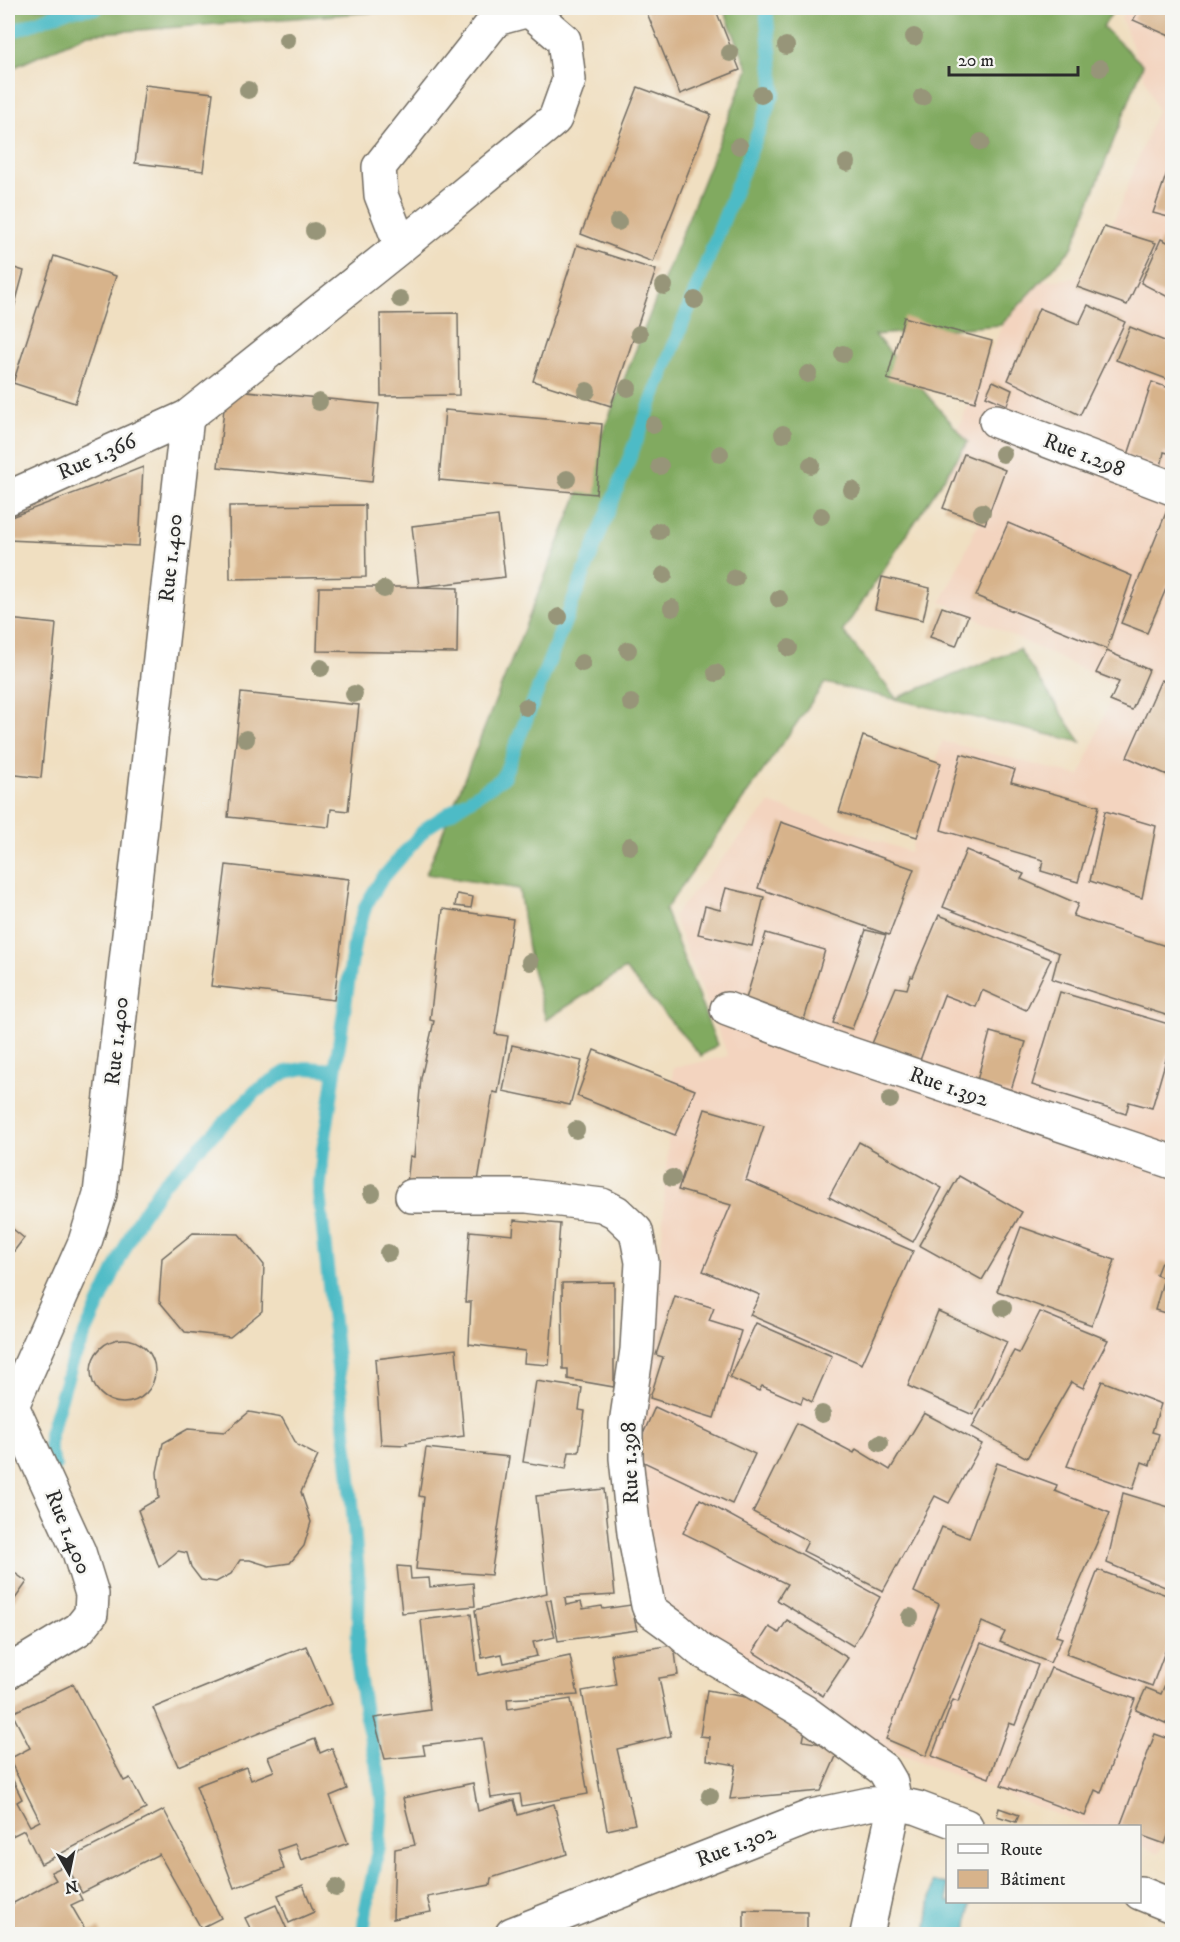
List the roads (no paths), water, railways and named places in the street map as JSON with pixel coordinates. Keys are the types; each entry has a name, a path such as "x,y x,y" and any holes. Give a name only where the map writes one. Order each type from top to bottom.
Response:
{"street":[{"name":"Rue 1.366","path":"8,498 186,417 401,246 555,119 568,80 564,40 529,10 496,19 379,167 381,195 401,246"},
{"name":"Rue 1.400","path":"8,1672 79,1629 91,1614 92,1594 79,1552 10,1404 86,1242 100,1194 186,417"},
{"name":"Rue 1.298","path":"996,421 1173,488"},
{"name":"Rue 1.392","path":"727,1009 815,1042 1173,1162"},
{"name":"Rue 1.398","path":"412,1196 527,1196 602,1205 616,1212 636,1231 642,1262 637,1350 626,1424 626,1458 634,1533 648,1605 654,1613 700,1650 805,1712 884,1770 891,1782 895,1803"},
{"name":"Rue 1.302","path":"512,1935 812,1816 869,1804 895,1803 918,1808 961,1825"},
{"path":"867,1935 895,1803"},
{"path":"1141,1893 1173,1906"}],"water":[{"path":"933,1882 946,1884 946,1903 971,1903 967,1934 926,1934"}],"waterway":[{"path":"8,33 69,10 97,8"},
{"path":"363,1934 379,1846 382,1802 357,1662 359,1586 350,1478 319,1193 323,1151 355,938 366,905 381,880 426,828 503,778 774,92 766,8"},
{"path":"55,1465 50,1454 50,1434 72,1362 137,1222 163,1184 256,1091 286,1072 306,1068 335,1070"}]}
